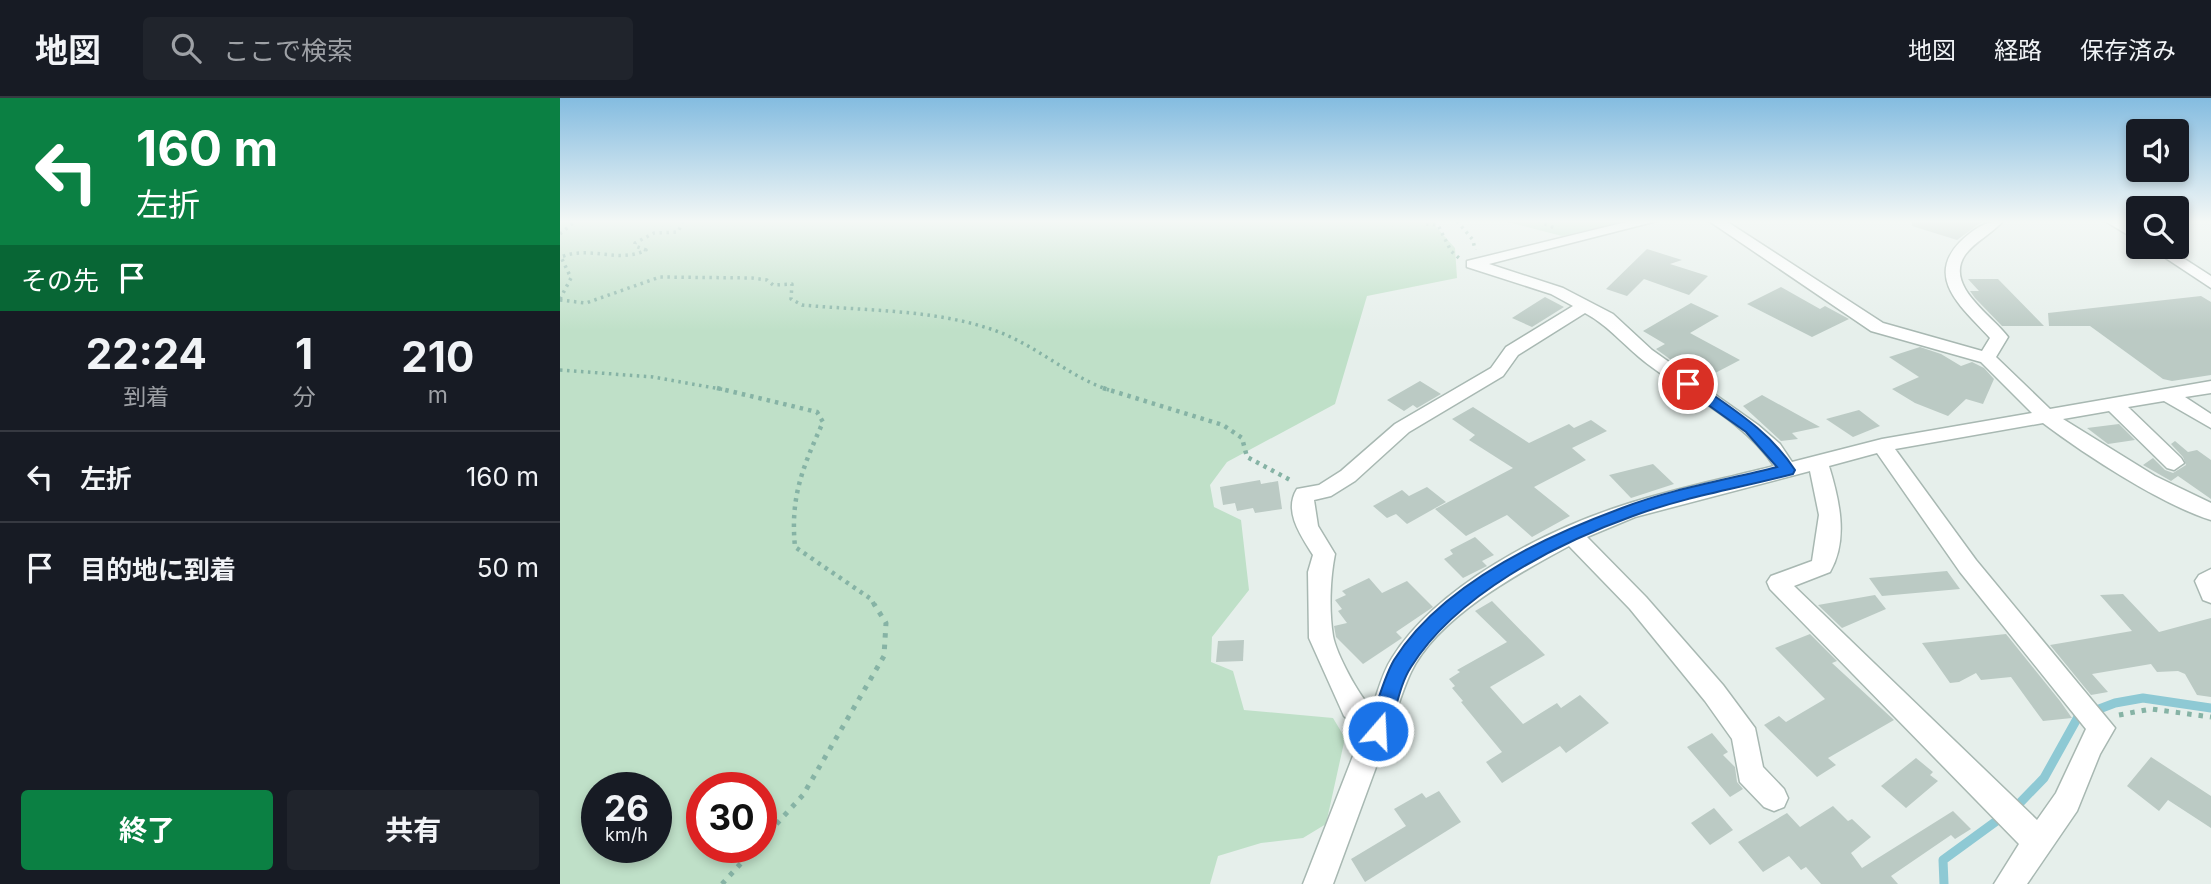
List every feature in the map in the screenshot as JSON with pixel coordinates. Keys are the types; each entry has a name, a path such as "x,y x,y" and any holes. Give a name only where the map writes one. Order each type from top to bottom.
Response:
{"street":[{"path":"1474,263 1496,258"},
{"path":"1772,258 1877,327 1987,358 2045,415 2113,462 2211,512"},
{"path":"1956,258 1952,263 1950,280 1961,299 1998,337 1987,358"},
{"path":"2174,259 2211,283"},
{"path":"1474,263 1557,291 1607,318 1646,354 1751,429 1773,449 1787,470"},
{"path":"1378,731 1353,708 1321,638 1320,572 1324,554 1305,519 1301,506 1304,494 1324,491 1348,476 1402,428 1497,372 1512,351 1584,306"},
{"path":"1318,884 1401,665 1428,632 1459,602 1494,576 1572,535 1629,511 1818,464 1882,445 2211,387"},
{"path":"2168,395 2211,422"},
{"path":"2113,404 2174,463"},
{"path":"1882,445 1968,566 2102,728 2089,748 2067,802 2008,884"},
{"path":"1818,464 1827,492 1831,535 1822,566 1779,582 1782,589 2038,842"},
{"path":"1572,535 1638,603 1714,692 1745,736 1751,773 1774,798"},
{"path":"2211,578 2207,581 2211,594"}],"path":[{"path":"560,299 570,288 572,279 568,265 562,258"},
{"path":"1464,258 1474,263"},
{"path":"1474,258 1474,263"},
{"path":"560,299 586,303 660,277 724,277 767,280 773,285 792,284 791,299 802,306 962,319 1002,333 1091,384 1223,425 1241,438 1247,457 1279,472 1304,494"},
{"path":"560,370 622,372 715,387 805,407 817,412 824,422 798,479 793,527 795,547 871,599 886,623 884,656 803,795 777,823"},
{"path":"2102,728 2120,714 2151,709 2211,717"},
{"path":"722,884 741,863"}],"green space":[{"path":"560,258 1456,258 1457,278 1367,296 1335,404 1227,462 1210,485 1214,507 1241,520 1249,590 1212,637 1211,662 1233,671 1244,710 1333,718 1345,738 1326,824 1303,838 1261,843 1218,856 1210,884 560,884"}],"building":[{"path":"1638,258 1675,258 1682,260 1670,264 1708,276 1689,295 1644,279 1627,296 1606,289"},
{"path":"1968,279 1998,279 2044,326 2002,326 1975,298 1970,291 1979,291"},
{"path":"1781,287 1820,309 1825,306 1849,319 1812,337 1747,304"},
{"path":"2201,296 2211,302 2211,375 2172,381 2163,379 2090,326 2049,326 2048,313"},
{"path":"1545,297 1564,307 1532,327 1512,318"},
{"path":"1691,303 1719,316 1690,333 1740,360 1700,381 1656,349 1665,344 1643,331"},
{"path":"1920,347 1941,354 1961,366 1972,362 1984,368 1994,379 1983,404 1966,399 1948,416 1915,403 1892,389 1919,377 1889,357"},
{"path":"1420,381 1441,394 1417,408 1413,405 1404,411 1387,400"},
{"path":"1762,395 1820,427 1792,433 1798,439 1781,441 1743,406"},
{"path":"1473,407 1529,443 1569,424 1574,428 1591,420 1607,431 1572,448 1586,460 1534,487 1570,516 1532,537 1507,515 1466,536 1435,509 1513,468 1469,440 1475,435 1452,419"},
{"path":"1859,410 1880,426 1853,437 1826,419"},
{"path":"2119,424 2135,440 2108,444 2087,428"},
{"path":"2175,441 2188,452 2197,450 2211,460 2211,499 2178,476 2171,481 2143,465 2153,458 2165,470 2173,473 2186,465 2183,457 2171,444"},
{"path":"1653,464 1674,484 1631,498 1609,475"},
{"path":"1260,480 1261,484 1278,481 1282,509 1255,513 1253,508 1237,511 1235,503 1223,505 1220,487"},
{"path":"1427,487 1446,502 1407,524 1396,514 1387,518 1373,506 1402,490 1409,496"},
{"path":"1475,537 1494,555 1482,561 1487,566 1463,578 1444,559 1453,554 1450,550"},
{"path":"1947,571 1960,589 1882,596 1869,578"},
{"path":"1369,578 1382,593 1407,581 1433,607 1396,632 1402,638 1363,664 1336,637 1334,626 1347,623 1338,611 1342,609 1335,600 1346,595 1342,591"},
{"path":"2123,594 2159,632 2211,618 2211,697 2197,695 2185,674 2178,671 2157,672 2151,664 2092,674 2108,692 2091,695 2050,645 2132,631 2100,595"},
{"path":"1875,595 1886,609 1842,628 1818,605"},
{"path":"1492,601 1545,655 1490,687 1523,724 1557,703 1561,708 1580,695 1609,723 1566,753 1560,746 1502,783 1486,762 1502,752 1461,702 1463,701 1452,688 1455,686 1449,679 1460,672 1457,670 1507,642 1475,611"},
{"path":"1810,634 1837,661 1832,663 1894,720 1828,758 1836,765 1817,777 1764,725 1779,716 1786,722 1825,699 1775,648"},
{"path":"2006,634 2072,718 2043,721 2011,677 1981,680 1976,673 1959,682 1950,683 1922,643"},
{"path":"1244,640 1243,661 1216,662 1218,641"},
{"path":"1712,733 1728,752 1723,755 1735,767 1737,782 1743,789 1730,797 1687,747"},
{"path":"2151,757 2211,796 2211,828 2168,800 2159,811 2127,786"},
{"path":"1916,758 1933,772 1930,775 1938,781 1906,808 1881,786"},
{"path":"1439,791 1461,822 1365,882 1351,859 1406,826 1394,809 1422,793 1426,798"},
{"path":"1833,806 1848,821 1852,819 1871,837 1851,853 1862,868 1953,811 1971,829 1955,839 1951,835 1891,876 1898,884 1821,884 1806,867 1801,870 1789,856 1763,872 1738,842 1787,813 1800,827"},
{"path":"1714,808 1733,830 1710,845 1691,823"}],"waterway":[{"path":"2015,808 2044,778 2078,717 2115,703 2143,698 2211,708"},
{"path":"1944,884 1943,860 2002,817"}],"route":[{"path":"1378,731 1401,665 1428,632 1459,602 1494,576 1572,535 1629,511 1787,470 1773,449 1751,429 1688,384"}]}
